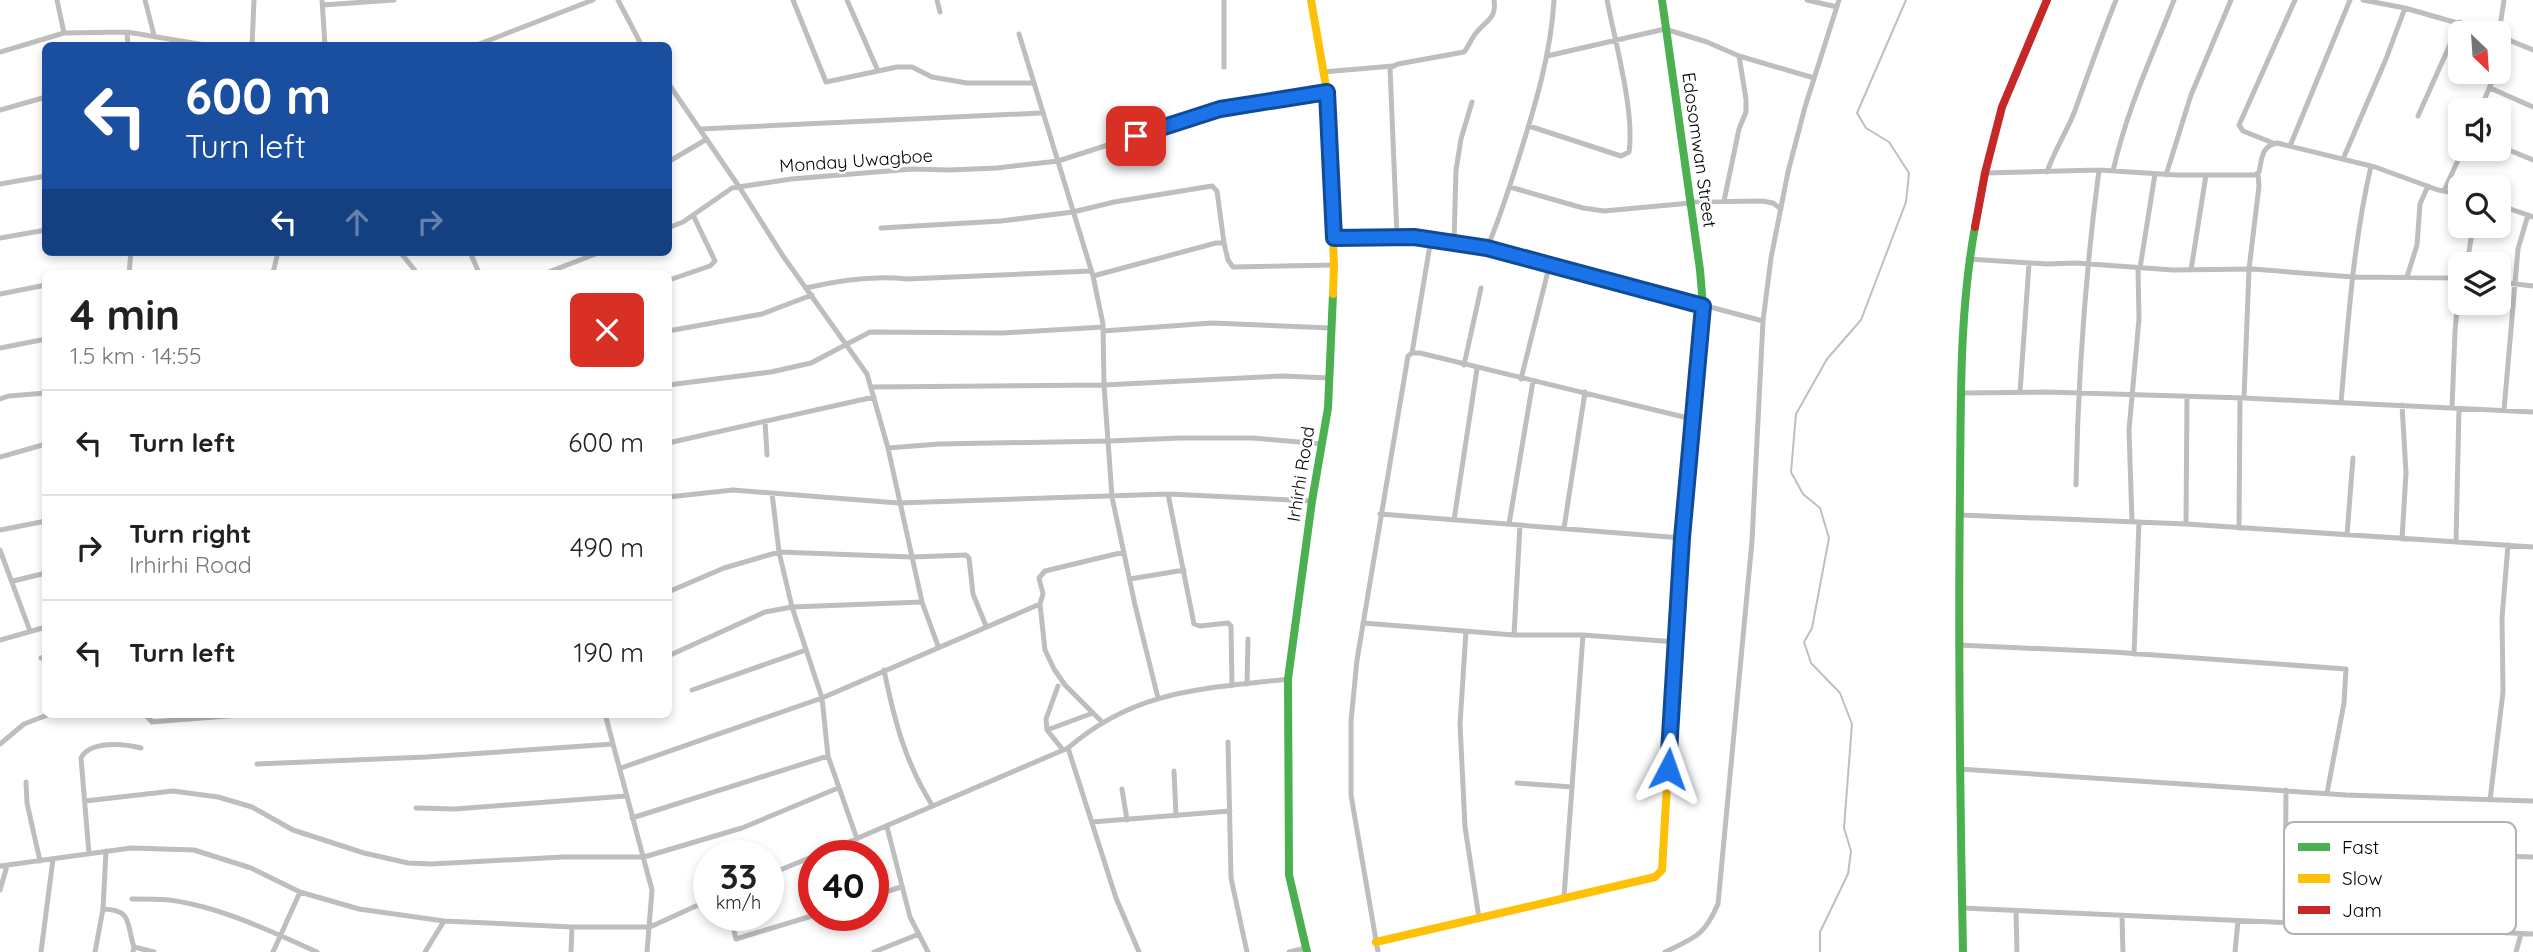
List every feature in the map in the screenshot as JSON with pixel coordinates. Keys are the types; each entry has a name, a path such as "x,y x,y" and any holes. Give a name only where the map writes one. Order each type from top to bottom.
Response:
{"street":[{"path":"57,0 64,33"},
{"path":"145,0 154,35"},
{"path":"252,42 254,0"},
{"path":"325,42 322,3 394,0"},
{"path":"484,42 593,0"},
{"path":"618,0 640,42"},
{"path":"793,0 826,82 912,67 932,77 967,83 1032,83"},
{"path":"848,0 878,71"},
{"path":"937,0 940,12"},
{"path":"1224,0 1224,68"},
{"name":"Irhirhi Road","path":"1307,950 1289,875 1288,679 1330,378 1334,265 1327,92 1311,0"},
{"path":"1322,72 1393,66 1464,52 1474,35 1494,15 1494,0"},
{"path":"1487,248 1529,126 1547,56 1554,0"},
{"path":"1529,126 1621,156 1626,154 1630,144 1629,126 1608,0"},
{"name":"Edosomwan Street","path":"1564,897 1655,877 1662,870 1682,538 1703,306 1662,0"},
{"path":"1665,952 1699,935 1708,926 1718,904 1752,541 1763,321 1788,172 1838,3 1807,0"},
{"path":"1963,952 1958,645 1962,334 1968,260 1985,173 2002,107 2046,0"},
{"path":"2047,172 2052,157 2064,138 2116,0"},
{"path":"2113,171 2121,134 2137,88 2174,0"},
{"path":"2166,175 2191,95 2231,0"},
{"path":"2295,0 2239,125 2243,131 2273,143 2371,166 2448,192"},
{"path":"2290,146 2350,0"},
{"path":"2362,0 2456,21"},
{"path":"2501,21 2504,0"},
{"path":"2343,159 2405,8"},
{"path":"1547,56 1665,29 1707,42 1739,56 1814,78"},
{"path":"127,32 128,42"},
{"path":"0,52 64,33 127,32 190,42"},
{"path":"1019,34 1092,273 1103,329 1112,497 1158,698"},
{"path":"2511,40 2533,50"},
{"path":"2418,116 2448,49"},
{"path":"1724,201 1739,131 1746,112 1739,56"},
{"path":"1393,66 1389,72 1397,236"},
{"path":"2485,98 2492,84"},
{"path":"672,88 764,228 844,344 859,361 872,387 922,602 938,646"},
{"path":"2490,88 2533,107"},
{"name":"Monday Uwagboe","path":"672,226 683,222 732,188 791,179 914,169 997,168 1058,161 1220,109 1327,92"},
{"path":"672,96 676,93"},
{"path":"0,110 42,97"},
{"path":"1454,242 1456,170 1461,139 1472,102"},
{"path":"700,129 1041,113"},
{"path":"672,160 707,139"},
{"path":"2239,528 2249,270 2259,186 2258,174 2264,150 2273,143"},
{"path":"2511,151 2533,160"},
{"path":"2444,191 2458,161"},
{"path":"2341,403 2353,277 2371,166"},
{"path":"1985,173 2099,170 2166,175 2258,174"},
{"path":"2076,485 2078,393 2088,264 2099,170"},
{"path":"2134,654 2136,522 2129,430 2138,319 2139,268 2155,174"},
{"path":"2191,270 2206,175"},
{"path":"0,184 42,177"},
{"path":"881,228 1002,221 1073,212 1114,202 1212,186 1217,191 1224,243 1228,260 1233,267 1334,265"},
{"path":"2407,277 2417,245 2420,204 2428,186"},
{"path":"1510,187 1583,208 1604,211 1724,201 1764,201 1781,209"},
{"path":"2504,410 2518,249 2531,216 2511,209"},
{"path":"672,279 710,266 715,261 693,215"},
{"path":"0,238 42,231"},
{"path":"1334,238 1397,236 1487,248 1763,321"},
{"path":"1378,952 1351,795 1351,721 1380,514 1405,364 1412,353 1430,239"},
{"path":"806,288 883,276 907,279 1092,273 1224,243"},
{"path":"403,256 414,270"},
{"path":"554,270 591,256"},
{"path":"1968,260 2249,270 2353,277 2460,278 2455,331 2456,542"},
{"path":"1521,379 1550,263"},
{"path":"2020,392 2029,264"},
{"path":"2511,283 2533,285"},
{"path":"0,294 42,286"},
{"path":"1464,365 1481,288"},
{"path":"672,330 762,314 812,295"},
{"path":"672,384 771,372 811,363 870,332 884,330 1003,333 1212,323 1332,328"},
{"path":"0,348 42,340"},
{"path":"1412,353 1692,419"},
{"path":"1454,520 1477,369"},
{"path":"872,387 1104,386 1282,376 1330,378"},
{"path":"1509,524 1533,381"},
{"path":"1564,528 1585,392"},
{"path":"0,399 42,393"},
{"path":"1962,393 2242,398 2533,412"},
{"path":"672,442 874,397"},
{"path":"2186,524 2187,397"},
{"path":"2402,405 2406,473 2402,539"},
{"path":"765,421 767,455"},
{"path":"888,447 1180,438 1253,438 1322,444"},
{"path":"0,457 42,445"},
{"path":"2347,535 2353,458"},
{"path":"672,497 725,490 898,503 1168,494 1312,502"},
{"path":"772,493 779,552 792,607 822,698 828,756 857,839 1065,749 1102,722 1139,703 1188,690 1288,679"},
{"path":"1168,494 1194,624 1199,626 1228,623 1231,626 1232,686"},
{"path":"1380,514 1682,538"},
{"path":"1960,515 2186,524 2533,547"},
{"path":"0,530 42,522"},
{"path":"1514,635 1520,525"},
{"path":"2490,800 2502,692 2502,618 2508,545"},
{"path":"0,550 30,631"},
{"path":"672,590 724,568 779,552 912,557 966,555 969,558 973,594 986,626"},
{"path":"1102,722 1065,685 1045,650 1040,604 1043,594 1039,578 1045,571 1124,552"},
{"path":"1130,579 1184,570"},
{"path":"13,581 42,574"},
{"path":"672,654 765,612 792,607 922,602"},
{"path":"621,768 822,698 1040,604"},
{"path":"1363,623 1514,635 1583,635 1676,642"},
{"path":"0,640 42,628"},
{"path":"1466,631 1460,724 1465,827 1479,918"},
{"path":"1376,942 1564,897 1583,635"},
{"path":"1247,684 1248,639"},
{"path":"1958,645 2346,669 2344,703 2327,793"},
{"path":"692,690 806,650"},
{"path":"884,670 903,748 932,805"},
{"path":"1058,686 1046,719 1047,730 1065,749 1092,822 1116,898 1139,950 1129,952"},
{"path":"1047,730 1093,713"},
{"path":"0,744 24,724 42,717"},
{"path":"147,718 156,722 204,718"},
{"path":"606,718 652,890 648,952"},
{"path":"1228,742 1231,878 1247,952"},
{"path":"257,764 362,761 613,744"},
{"path":"89,854 81,758 90,749 114,745 141,748"},
{"path":"632,818 828,756"},
{"path":"1959,769 2327,793 2533,801"},
{"path":"1174,771 1176,816"},
{"path":"26,782 27,803 40,861"},
{"path":"1517,783 1572,788"},
{"path":"85,801 173,791 218,797 251,807 293,830 364,853 408,863 644,857 742,828 838,788"},
{"path":"1122,789 1127,820"},
{"path":"2286,790 2286,822"},
{"path":"416,808 455,808 626,796"},
{"path":"1092,822 1230,811"},
{"path":"887,827 910,917 928,952"},
{"path":"0,890 4,866 106,851 166,848 194,850 251,868 300,892 372,912 444,921 572,927 650,927 693,907"},
{"path":"95,952 103,909 106,851"},
{"path":"41,952 53,859"},
{"path":"889,891 901,887"},
{"path":"273,952 300,892"},
{"path":"132,899 170,900 205,908 317,952"},
{"path":"1962,908 2284,923"},
{"path":"103,909 123,912 134,949 154,952"},
{"path":"2016,911 2017,952"},
{"path":"2122,916 2123,952"},
{"path":"425,952 444,921"},
{"path":"2235,952 2238,921"},
{"path":"571,952 572,927"},
{"path":"733,931 735,938 738,939 764,931"},
{"path":"874,952 919,934"},
{"path":"2516,934 2533,934"},
{"path":"2516,952 2521,934"},
{"path":"1289,952 1307,950"}],"waterway":[{"path":"1820,952 1820,932 1848,874 1851,851 1844,828 1852,724 1840,693 1811,663 1804,642 1812,628 1829,538 1820,508 1803,494 1791,472 1796,414 1827,359 1861,320 1906,202 1909,173 1889,142 1866,128 1857,113 1906,0"}],"traffic: fast":[{"path":"1662,0 1703,306 1691,441"},
{"path":"1963,952 1959,664 1961,391 1963,325 1975,227"},
{"path":"1307,952 1289,875 1288,679 1312,501 1328,408 1333,294"}],"traffic: slow":[{"path":"1311,0 1327,92 1333,294"},
{"path":"1376,942 1655,877 1662,870 1673,683"}],"traffic: jam":[{"path":"1975,227 2002,107 2047,0"},
{"path":"1673,683 1691,441"}],"route":[{"path":"1136,136 1220,109 1327,92 1334,238 1414,237 1487,248 1703,306 1682,538 1668,769"}]}
